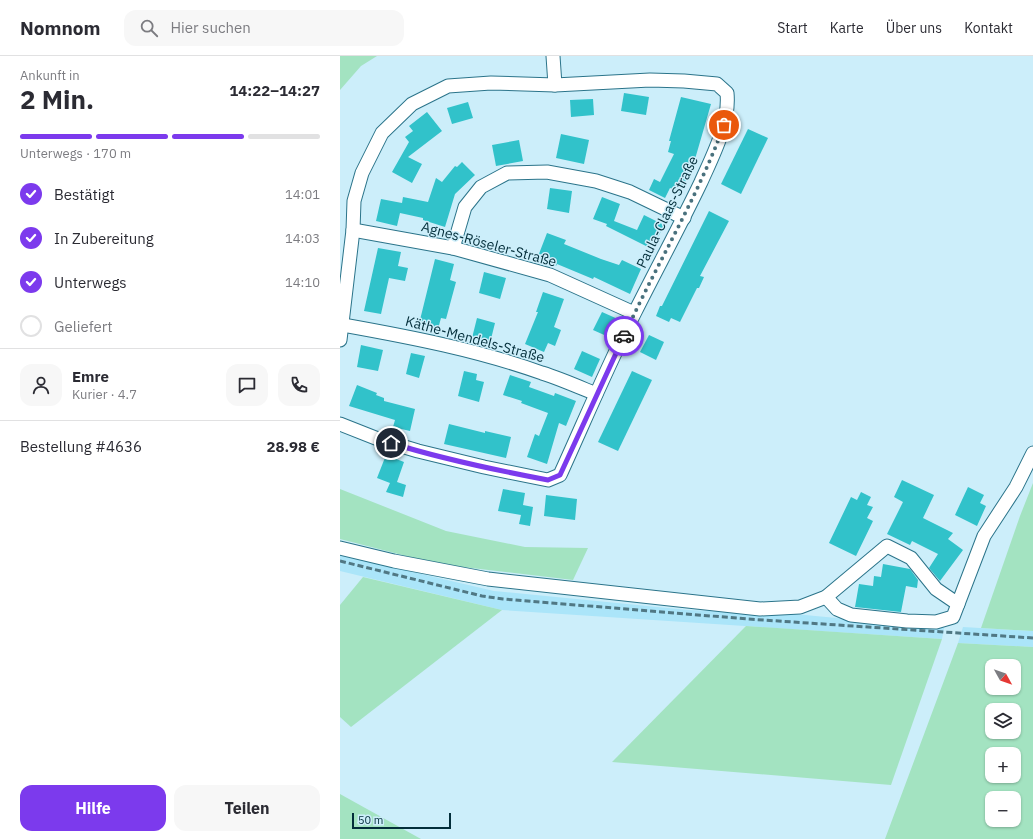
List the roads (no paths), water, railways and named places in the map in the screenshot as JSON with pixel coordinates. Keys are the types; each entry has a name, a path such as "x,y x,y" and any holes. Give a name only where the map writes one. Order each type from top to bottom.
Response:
{"street":[{"path":"340,340 343,325 353,230 354,201 362,173 382,133 412,104 448,86 491,83 555,85 553,56"},
{"name":"Paula-Claas-Straße","path":"340,424 378,439 484,468 548,480 560,475 634,313 684,218 713,155 724,125 728,102 727,92 717,84 650,80 555,85"},
{"path":"453,248 465,207 480,187 507,173 547,172 596,181 630,192 684,218"},
{"name":"Agnes-Röseler-Straße","path":"353,230 453,248 550,275 634,313"},
{"name":"Käthe-Mendels-Straße","path":"343,325 412,337 497,359 543,373 596,394"},
{"path":"826,597 837,609 851,615 908,622 936,622 953,617 984,536 1016,487 1033,453"},
{"path":"340,548 394,561 488,579 752,608 800,606 826,597 888,546 911,558 936,589 958,604"}],"railway":[{"path":"340,561 482,596 503,599 748,619 1033,638"}]}
